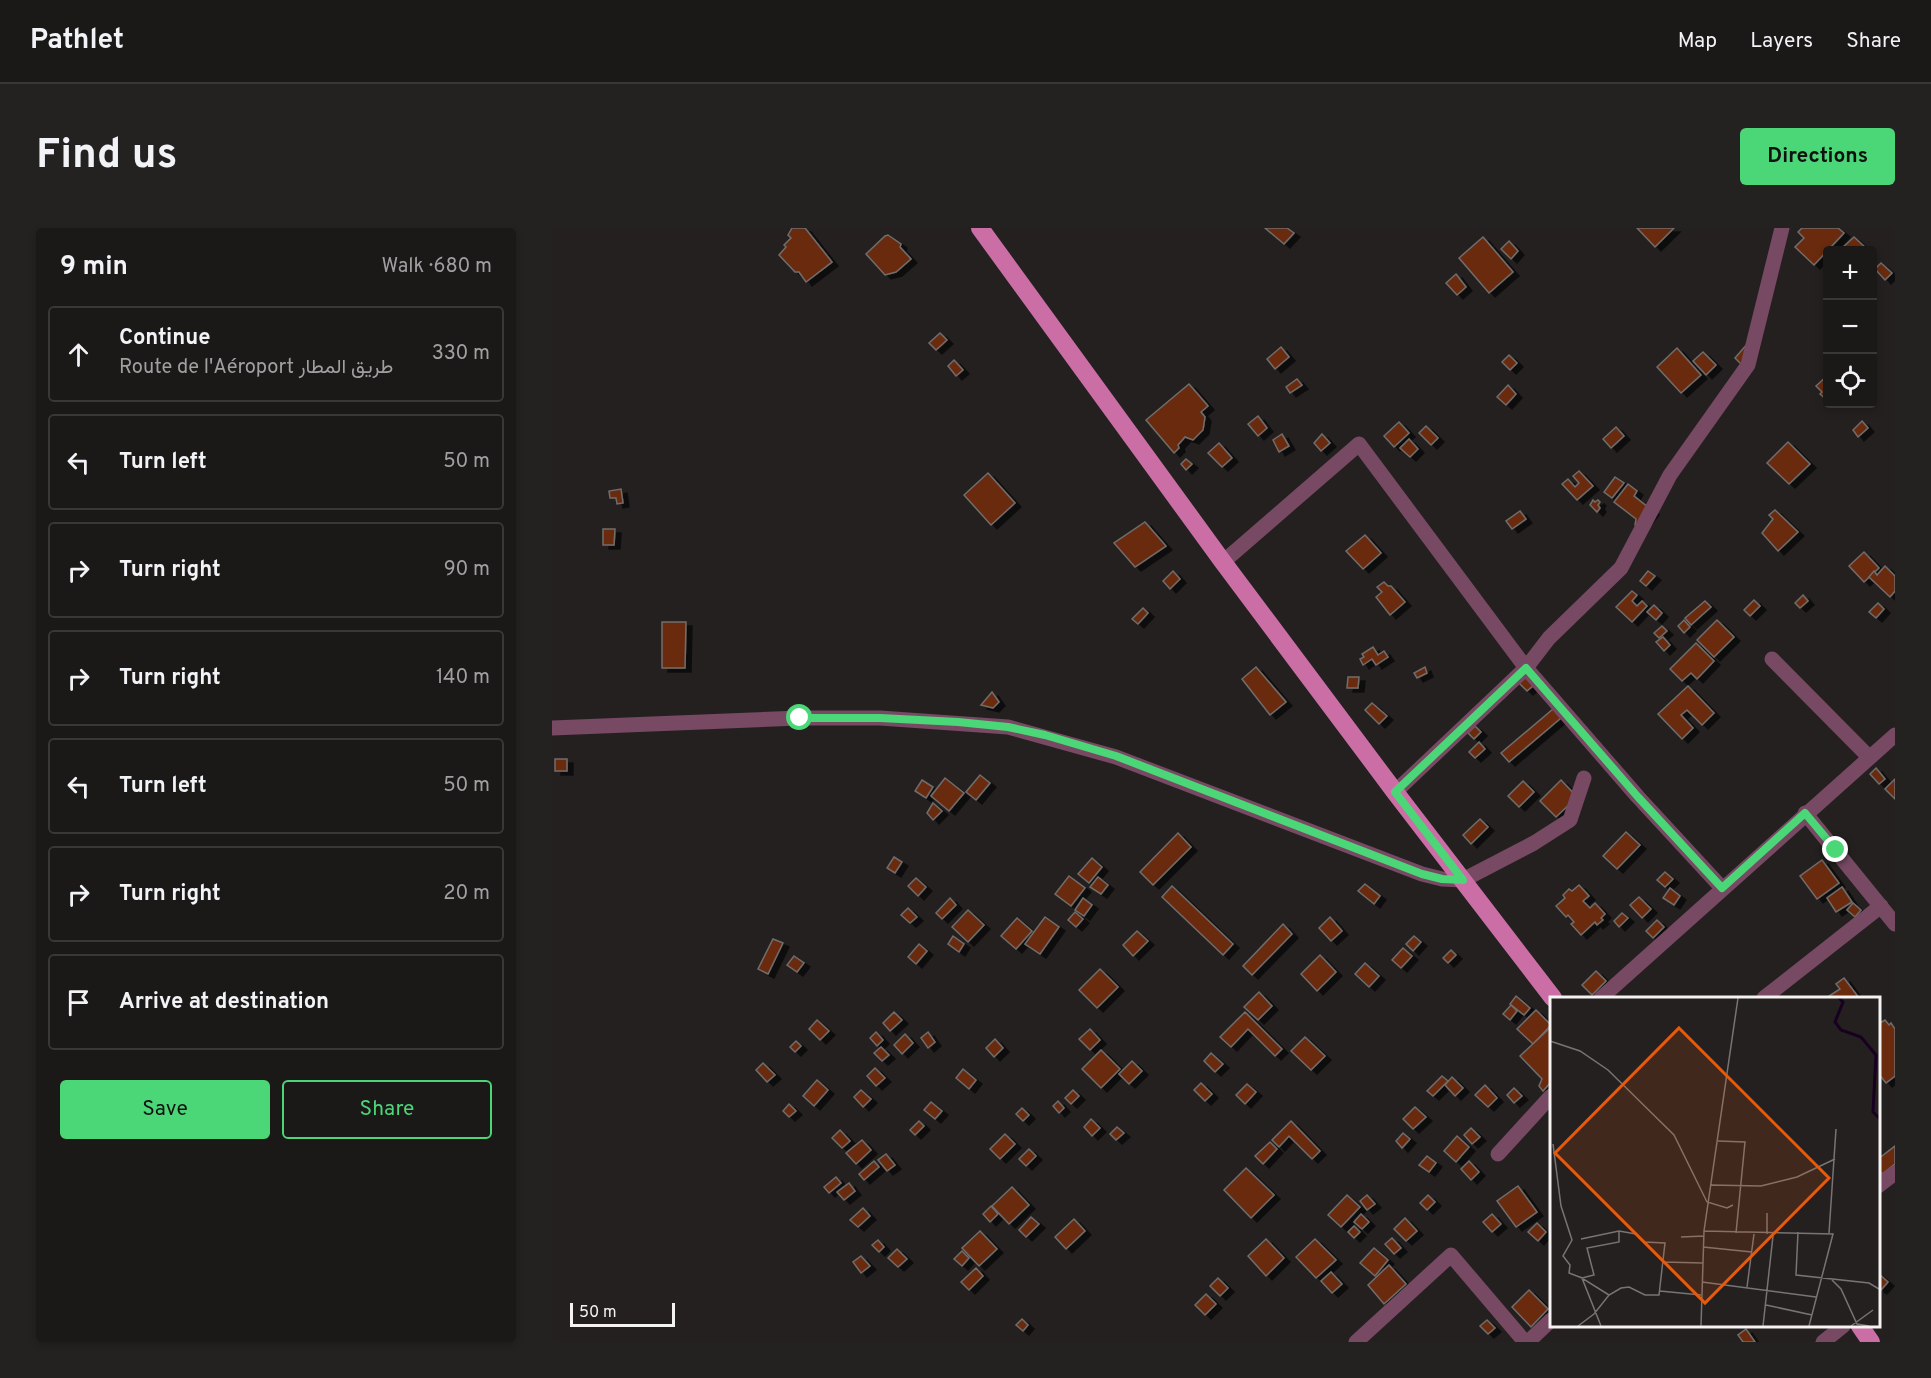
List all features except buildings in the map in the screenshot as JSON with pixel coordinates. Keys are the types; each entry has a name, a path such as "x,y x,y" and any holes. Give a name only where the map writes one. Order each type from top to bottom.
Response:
{"main road":[{"path":"980,228 1223,562 1551,997"},
{"path":"1861,1327 1871,1342"}],"street":[{"path":"1395,792 1526,668 1549,638 1621,568 1670,475 1748,364 1782,228"},
{"path":"1223,562 1359,444 1526,668 1638,797 1722,888"},
{"path":"1772,659 1869,757"},
{"path":"552,728 800,718 880,718 1008,727 1116,756 1422,874 1442,879 1463,880 1534,843 1570,820 1584,778"},
{"path":"1603,997 1805,813 1895,735"},
{"path":"1805,813 1895,924"},
{"path":"1767,997 1881,906"},
{"path":"1498,1154 1550,1097"},
{"path":"1880,1184 1895,1173"},
{"path":"1356,1342 1450,1255 1527,1342 1550,1321"},
{"path":"1823,1342 1842,1327"}],"route":[{"path":"800,718 880,718 958,722 1008,727 1045,735 1116,756 1422,874 1442,879 1463,880 1395,792 1526,668 1638,797 1722,888 1805,813 1836,850"}]}
